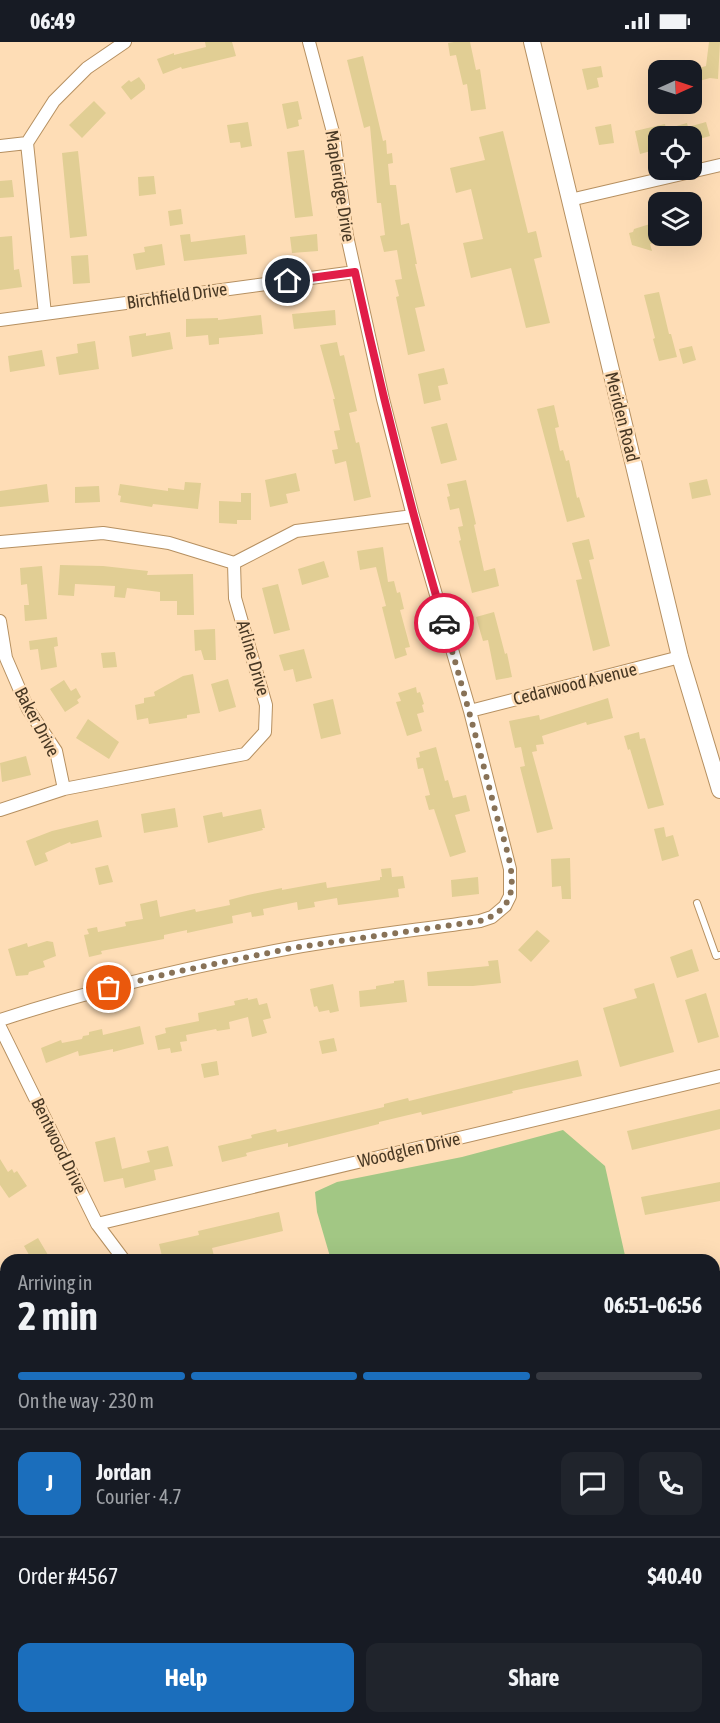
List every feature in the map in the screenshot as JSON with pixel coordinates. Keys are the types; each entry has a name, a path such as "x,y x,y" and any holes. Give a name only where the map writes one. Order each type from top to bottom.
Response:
{"main road":[{"name":"Meriden Road","path":"532,42 680,657 720,790"}],"street":[{"path":"45,314 27,143 54,101 87,68 125,42"},
{"name":"Mapleridge Drive","path":"0,1020 67,998 171,973 292,948 480,921 492,917 505,906 510,896 510,869 470,711 413,516 383,399 347,236 334,136 309,42"},
{"path":"0,146 27,143"},
{"path":"570,200 720,165"},
{"name":"Birchfield Drive","path":"0,320 355,272"},
{"path":"0,542 102,533 169,543 234,563 296,531 413,516"},
{"name":"Arline Drive","path":"0,810 64,789 245,754 265,732 266,705 235,598 234,563"},
{"name":"Baker Drive","path":"0,621 6,658 28,709 56,751 64,789"},
{"name":"Cedarwood Avenue","path":"470,711 680,657"},
{"name":"Bentwood Drive","path":"0,1027 98,1224 120,1254"},
{"name":"Woodglen Drive","path":"98,1224 720,1076"}],"lane":[{"path":"697,903 716,956 720,955"}],"green space":[{"path":"563,1130 605,1166 625,1254 329,1254 317,1212 315,1192 337,1182 462,1157"}],"building":[{"path":"205,42 232,42 236,56 182,69 181,67 163,74 157,59 206,47"},
{"path":"470,42 476,70 480,69 486,109 471,111 467,84 463,85 456,55 450,56 448,43"},
{"path":"709,42 720,42 718,79 702,80 702,67 706,66"},
{"path":"363,56 383,141 386,140 387,154 392,153 393,163 388,164 390,185 396,185 401,225 409,223 417,264 415,264 425,306 415,308 425,351 408,355 396,297 399,296 395,280 402,279 397,250 384,252 380,236 385,235 381,203 377,203 370,126 364,128 347,60"},
{"path":"601,66 603,77 597,78 599,87 587,90 582,69"},
{"path":"139,77 145,89 131,100 121,87 129,80 131,82"},
{"path":"94,101 106,113 82,138 69,125"},
{"path":"298,101 302,119 298,120 299,126 287,129 282,104"},
{"path":"248,122 252,146 241,148 240,142 230,143 227,125"},
{"path":"706,122 710,136 702,138 702,126 692,126"},
{"path":"611,124 614,143 599,145 595,127"},
{"path":"648,128 648,152 640,154 635,131"},
{"path":"503,131 528,233 536,231 542,257 534,259 550,323 526,328 511,268 471,278 463,243 483,239 471,189 456,193 450,168 485,160 479,137"},
{"path":"304,150 313,216 295,218 287,152"},
{"path":"78,151 87,236 70,238 62,153"},
{"path":"154,176 156,194 139,196 138,177"},
{"path":"12,180 14,197 0,198 0,181"},
{"path":"181,209 183,224 170,226 168,211"},
{"path":"648,225 648,246 651,246 652,251 632,245 629,233"},
{"path":"190,234 191,242 245,235 247,254 184,261 180,235"},
{"path":"317,234 318,251 292,253 290,237"},
{"path":"12,236 14,270 19,269 22,287 0,290 0,237"},
{"path":"162,244 165,265 136,270 133,254 145,252 144,247"},
{"path":"88,255 90,283 73,284 71,256"},
{"path":"659,292 677,357 659,361 644,295"},
{"path":"335,310 336,325 294,329 292,314"},
{"path":"261,315 263,334 219,338 219,344 209,345 208,335 186,337 186,319 218,318 218,320"},
{"path":"170,332 173,349 132,357 129,336"},
{"path":"95,341 99,369 59,375 56,357 78,353 77,344"},
{"path":"337,342 340,356 344,355 357,411 349,413 356,443 359,442 371,497 354,501 346,461 335,464 332,450 338,449 334,431 340,430 333,399 335,399 320,345"},
{"path":"692,346 696,360 683,364 679,349"},
{"path":"42,350 45,366 10,372 8,356"},
{"path":"444,368 448,384 438,386 441,400 424,404 418,374"},
{"path":"554,405 559,427 555,428 560,451 563,450 566,461 569,460 577,498 579,497 585,517 567,522 537,409"},
{"path":"447,423 457,460 441,464 431,427"},
{"path":"296,473 300,491 286,494 288,503 270,507 265,480"},
{"path":"707,479 711,495 692,499 689,483"},
{"path":"466,480 484,571 495,568 499,586 472,593 459,541 461,540 458,527 463,526 459,508 450,510 447,497 450,496 447,484"},
{"path":"185,482 201,483 198,509 153,504 152,507 120,502 121,496 118,495 120,484 168,491 168,488 184,490"},
{"path":"47,484 49,502 0,507 0,491"},
{"path":"99,486 100,502 75,503 75,487"},
{"path":"241,493 251,493 251,520 237,520 237,524 219,523 219,501 241,502"},
{"path":"589,539 594,559 589,560 610,646 593,651 576,580 582,579 572,543"},
{"path":"383,547 388,582 394,581 397,593 400,592 404,609 400,610 410,647 405,648 407,655 395,659 382,607 386,606 376,567 360,570 357,551"},
{"path":"324,561 329,577 302,585 298,569"},
{"path":"60,565 103,566 148,571 147,575 193,574 194,615 177,615 177,601 160,601 160,592 127,588 125,598 114,597 115,586 75,584 74,596 58,595"},
{"path":"42,566 47,619 25,621 24,605 29,605 27,584 21,585 20,568"},
{"path":"278,584 290,630 274,634 262,588"},
{"path":"494,612 512,677 496,680 488,640 483,641 476,617"},
{"path":"215,629 216,660 204,660 201,650 195,651 194,630"},
{"path":"57,637 58,646 54,647 57,667 41,670 38,649 30,650 29,641"},
{"path":"304,649 312,678 296,682 293,669 284,671 279,655"},
{"path":"115,652 117,667 103,668 101,653"},
{"path":"193,674 200,713 187,715 187,718 149,724 148,718 137,720 135,705 144,703 144,698 155,696 154,692 183,676"},
{"path":"228,679 236,707 219,712 211,684"},
{"path":"64,680 71,691 76,688 81,697 77,700 79,703 65,712 50,689"},
{"path":"416,687 424,704 422,705 424,712 417,714 422,731 407,736 396,702 401,701 398,693"},
{"path":"608,698 613,718 587,725 586,722 542,736 544,744 536,745 537,751 532,752 553,829 537,833 520,767 525,766 521,747 515,748 509,721 539,715 540,720"},
{"path":"333,699 341,734 321,739 313,704"},
{"path":"88,719 119,742 109,759 76,738"},
{"path":"639,732 640,739 645,738 664,805 648,809 624,736"},
{"path":"436,747 445,781 448,780 453,798 466,795 470,811 455,815 466,852 450,857 434,809 429,810 425,796 430,795 423,768 418,769 416,758 420,757 419,752"},
{"path":"26,756 31,775 2,782 0,763"},
{"path":"175,808 178,827 144,833 141,814"},
{"path":"261,809 265,828 262,828 263,830 208,843 203,816 222,812 223,817"},
{"path":"98,820 102,837 71,844 70,842 45,853 48,861 35,866 26,841 52,831"},
{"path":"664,827 666,837 673,835 679,856 662,861 654,829"},
{"path":"570,858 571,899 562,899 561,886 552,887 551,859"},
{"path":"108,865 113,882 99,885 95,868"},
{"path":"391,868 392,877 403,876 405,888 398,889 399,897 338,905 337,898 314,902 315,907 298,910 297,902 263,909 264,915 252,917 251,912 232,916 233,923 187,933 187,930 164,935 164,939 101,951 102,954 89,957 84,935 89,934 87,929 97,927 98,932 126,926 125,922 143,919 140,904 157,900 160,917 195,909 196,912 230,905 229,900 282,888 282,890 326,882 327,888 380,880 381,869"},
{"path":"478,877 479,894 452,897 451,880"},
{"path":"537,930 550,941 531,962 518,950"},
{"path":"47,941 53,942 56,956 43,961 45,967 29,972 28,975 16,976 8,949 27,943 28,947"},
{"path":"692,949 699,971 677,978 670,957"},
{"path":"498,960 501,983 473,986 428,986 427,972 489,966 488,961"},
{"path":"404,980 407,1002 360,1007 359,991 376,989 376,986"},
{"path":"654,983 674,1052 620,1067 603,1008 637,998 634,989"},
{"path":"333,984 339,1011 319,1012 317,1006 314,1007 310,989"},
{"path":"706,993 719,1037 698,1043 685,1000"},
{"path":"248,998 248,1000 257,998 259,1005 267,1003 271,1018 263,1020 267,1033 252,1037 248,1017 229,1022 230,1029 217,1031 216,1029 186,1035 187,1041 180,1042 182,1051 171,1053 170,1048 158,1050 155,1036 166,1033 165,1028 199,1021 198,1013 235,1005 234,1001"},
{"path":"140,1026 144,1044 113,1052 113,1049 79,1056 78,1051 46,1063 41,1048 61,1040 62,1043 82,1039 83,1036 89,1035 89,1032 102,1029 103,1035"},
{"path":"334,1038 337,1051 322,1054 319,1041"},
{"path":"578,1060 582,1076 512,1091 513,1093 422,1115 421,1112 379,1122 379,1124 288,1147 288,1143 246,1153 247,1156 222,1162 218,1146 252,1138 251,1135 276,1129 277,1132 384,1107 384,1104 408,1098 409,1101"},
{"path":"217,1061 219,1075 204,1078 201,1064"},
{"path":"720,1109 720,1129 632,1150 627,1131"},
{"path":"115,1137 122,1169 150,1162 147,1151 168,1146 173,1166 154,1170 156,1180 125,1188 123,1178 104,1182 95,1142"},
{"path":"0,1159 8,1172 12,1169 14,1173 17,1171 27,1186 9,1198 0,1185"},
{"path":"720,1182 720,1201 645,1215 641,1197"},
{"path":"279,1212 283,1231 212,1248 214,1254 162,1254 159,1244 199,1235 198,1231"},
{"path":"38,1238 47,1254 29,1254 24,1246"}],"way so far":[{"path":"109,988 292,948 480,921 492,917 505,906 512,885 510,869 470,711 444,623"}],"route":[{"path":"288,281 355,272 383,399 444,623"}]}
